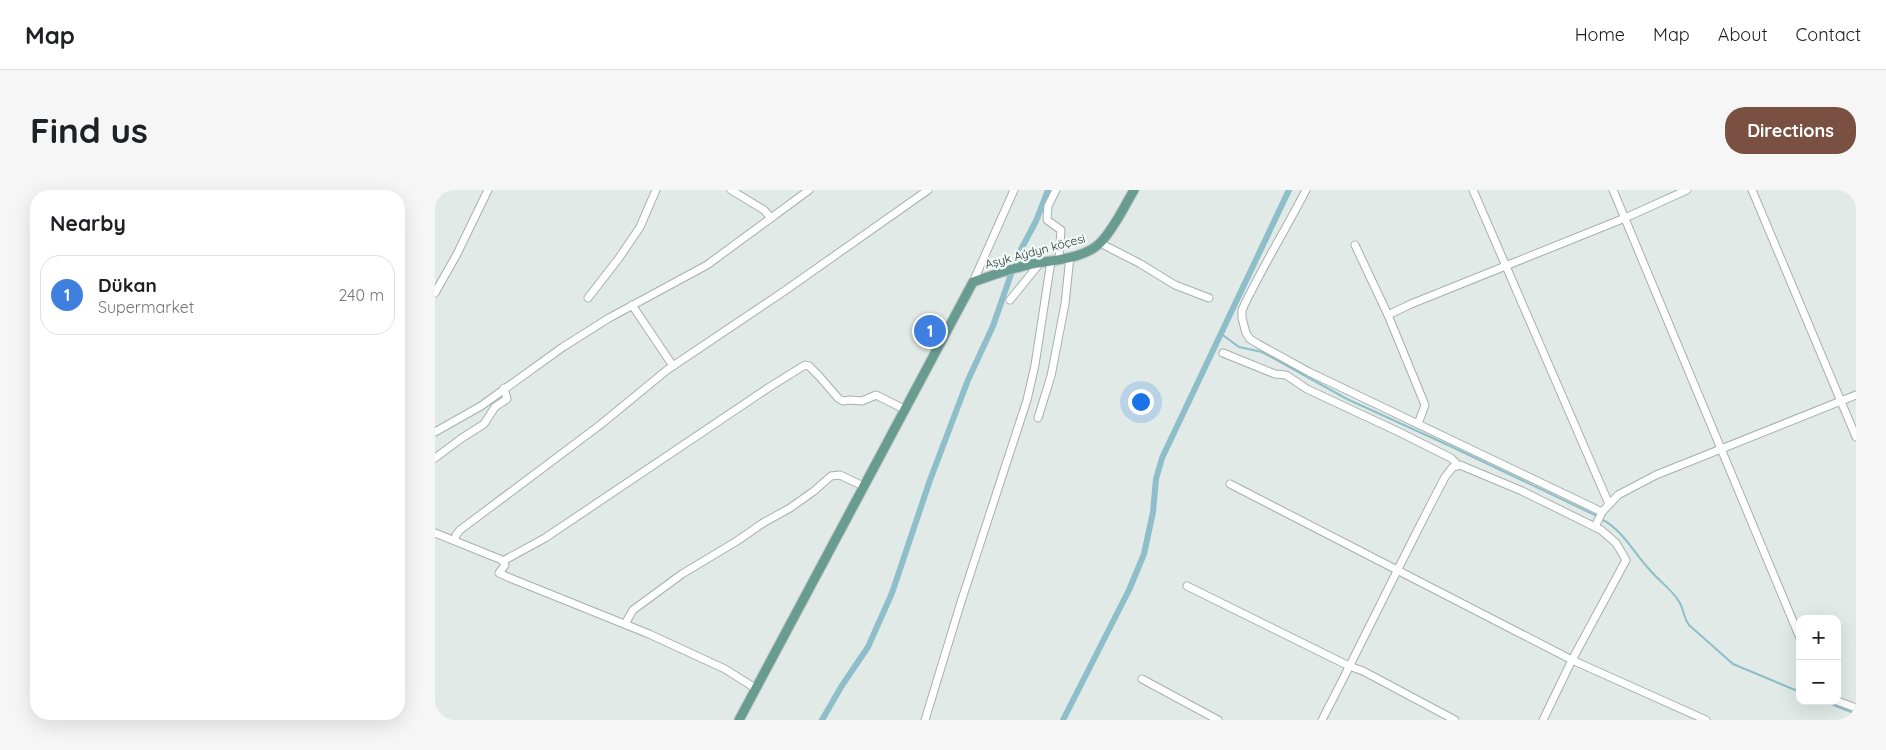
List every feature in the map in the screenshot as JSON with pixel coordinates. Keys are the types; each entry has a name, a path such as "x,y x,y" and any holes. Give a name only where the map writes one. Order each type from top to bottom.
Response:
{"main road":[{"name":"Aşyk Aýdyn köçesi","path":"973,282 998,272 1085,253 1100,243 1113,226 1134,190"},
{"path":"739,720 973,282"}],"street":[{"path":"435,293 457,254 488,190"},
{"path":"588,298 619,258 640,226 656,190"},
{"path":"731,190 764,210 771,218"},
{"path":"435,432 481,406 563,347 632,305 707,264 809,190"},
{"path":"455,539 460,530 673,366 783,292 928,190"},
{"path":"973,282 1013,190"},
{"path":"925,720 961,602 1027,400 1061,230 1047,220 1048,206 1056,190"},
{"path":"1305,190 1277,246 1264,266 1243,310 1242,318 1246,333 1250,338 1309,372 1601,512"},
{"path":"1473,190 1609,504"},
{"path":"1613,190 1796,629"},
{"path":"1388,315 1625,218 1687,190"},
{"path":"1752,190 1856,437"},
{"path":"1100,243 1139,263 1175,285 1209,298"},
{"path":"1355,245 1388,315 1425,406 1418,424"},
{"path":"1038,418 1051,376 1065,304 1070,256"},
{"path":"1010,300 1021,288 1036,263"},
{"path":"632,305 673,366"},
{"path":"1223,352 1275,374 1286,375 1307,389 1451,458 1457,466"},
{"path":"503,561 545,538 805,365 809,366 843,401 862,401 876,395 904,409"},
{"path":"435,458 485,424 495,407 507,399 504,388"},
{"path":"1596,526 1601,512 1618,495 1656,476 1856,395"},
{"path":"1322,720 1382,603 1396,570 1445,477 1453,467 1460,466 1482,473 1596,526 1616,543 1627,560 1572,660 1543,720"},
{"path":"625,624 633,610 682,574 790,508 831,476 840,475 863,486"},
{"path":"1230,484 1572,660 1706,720"},
{"path":"435,533 448,539 455,539 503,561"},
{"path":"503,561 505,565 499,573 625,624 725,669 755,688"},
{"path":"1187,586 1363,671 1455,720"},
{"path":"1142,679 1218,720"},
{"path":"1841,702 1856,708"}],"waterway":[{"path":"822,720 841,687 868,647 892,593 930,480 968,380 993,326 1017,257 1036,221 1048,190"},
{"path":"1063,720 1129,590 1144,554 1153,512 1156,479 1162,458 1289,190"},
{"path":"1220,333 1239,347 1262,352 1347,399 1597,516"},
{"path":"1601,519 1621,535 1643,563 1675,596 1689,625 1733,664 1796,690"},
{"path":"1834,705 1856,714"}],"place":[{"name":"Dükan","path":"930,331"}]}
